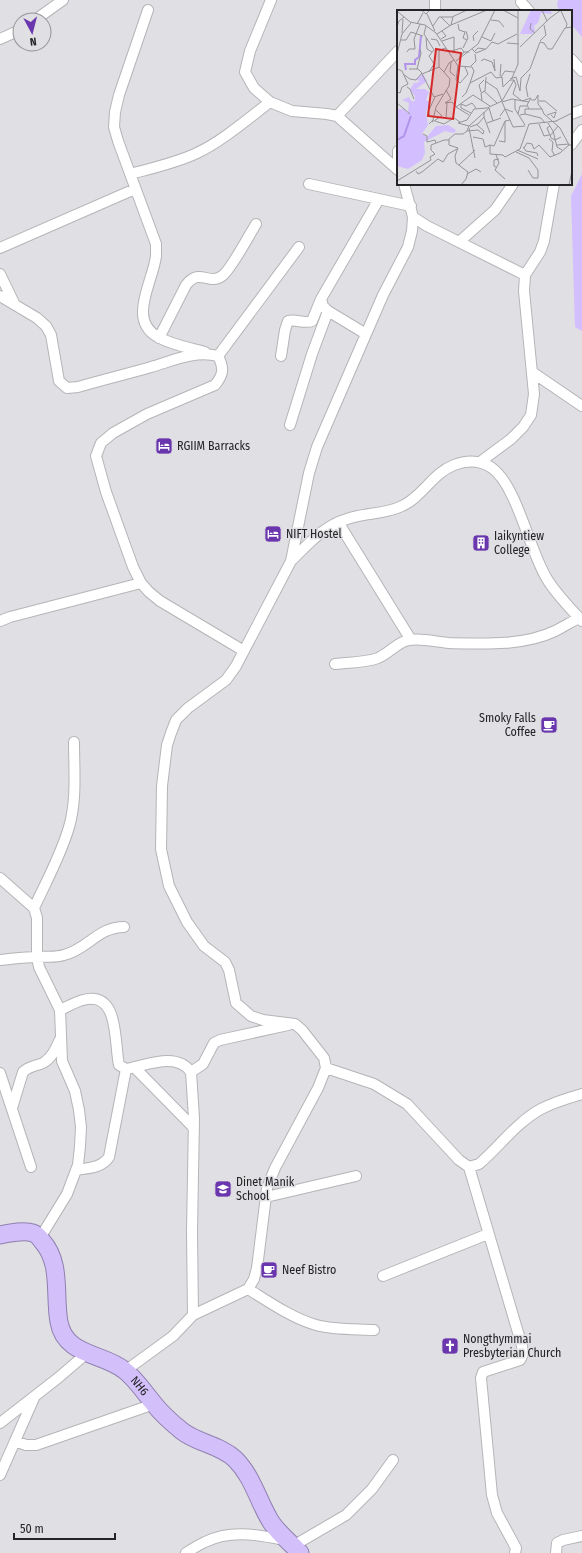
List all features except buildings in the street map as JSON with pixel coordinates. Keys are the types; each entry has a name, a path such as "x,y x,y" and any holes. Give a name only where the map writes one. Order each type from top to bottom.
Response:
{"highway":[{"path":"0,1235 20,1232 33,1233 40,1238"},
{"name":"NH6","path":"40,1238 52,1255 55,1268 59,1323 66,1337 74,1346 86,1354 114,1363 125,1371 167,1418 184,1433 220,1449 235,1459 247,1473 272,1524 294,1547"}],"street":[{"path":"46,12 63,0"},
{"path":"271,0 250,51 245,72 254,88 270,102 292,111 337,116 397,169"},
{"path":"521,2 528,10"},
{"path":"148,10 119,95 114,127 156,244 156,256 143,303 142,316 145,325 159,338 213,355 222,365 222,376 215,385 147,414 113,432 100,443 96,456 115,519 133,567 141,583 160,601 244,651"},
{"path":"0,39 12,34"},
{"path":"337,116 397,52"},
{"path":"572,60 582,72"},
{"path":"130,174 162,166 198,153 215,143 270,102"},
{"path":"572,114 582,110"},
{"path":"572,144 582,130"},
{"path":"310,184 410,206"},
{"path":"291,562 309,473 317,447 383,295 408,247 412,231 413,217 404,185"},
{"path":"459,242 495,210 512,185"},
{"path":"480,462 523,428 531,414 534,394 524,292 525,275 540,252 544,241 554,185"},
{"path":"0,248 136,189"},
{"path":"280,356 284,330 288,321 294,320 307,323 312,322 321,298 379,199"},
{"path":"413,217 525,275"},
{"path":"159,338 186,285 191,279 198,276 214,279 222,276 256,224"},
{"path":"0,296 37,318 46,326 51,335 59,381 67,388 78,387 176,359 213,355 300,247"},
{"path":"0,274 15,305"},
{"path":"321,298 323,306 328,311 366,334"},
{"path":"290,425 312,354 328,311"},
{"path":"532,372 582,406"},
{"path":"125,1371 173,1336 193,1315 248,1289 254,1279 257,1268 267,1188 275,1168 318,1088 326,1068 324,1058 302,1030 295,1024 263,1020 251,1016 236,1003 229,970 225,962 204,946 187,922 169,886 161,849 162,786 167,745 176,720 188,708 226,680 236,666 291,562 314,537 328,526 338,522 358,516 385,512 402,506 419,495 439,474 453,465 469,461 480,462 492,468 509,488 536,556 547,578 559,595 581,619 554,631 533,638 506,642 402,641 386,654 377,658 335,664"},
{"path":"338,522 412,640"},
{"path":"0,621 10,617 141,583"},
{"path":"40,1238 67,1194 76,1170 80,1146 81,1127 75,1091 62,1061 60,1010 39,967 37,957 36,918 34,908 70,826 75,792 74,742"},
{"path":"0,878 34,908"},
{"path":"0,960 64,955 76,951 104,931 114,927 124,927"},
{"path":"60,1010 83,1000 93,999 104,1002 114,1019 119,1065 131,1068 156,1062 168,1061 182,1064 191,1072 194,1128 192,1232 193,1315"},
{"path":"191,1072 202,1064 214,1043 220,1040 295,1024"},
{"path":"12,1108 23,1072 27,1068 42,1063 49,1058 61,1038"},
{"path":"131,1068 194,1128"},
{"path":"76,1170 101,1165 110,1157 131,1068"},
{"path":"326,1068 374,1084 407,1104 460,1160 469,1167 522,1346 523,1354 520,1360 483,1372 481,1378 492,1496 497,1513 516,1548 515,1553"},
{"path":"0,1073 31,1167"},
{"path":"469,1167 479,1164 525,1120 542,1108 561,1100 582,1094"},
{"path":"266,1197 356,1176"},
{"path":"383,1276 488,1234"},
{"path":"248,1289 283,1310 316,1325 342,1329 374,1330"},
{"path":"0,1423 86,1354"},
{"path":"0,1474 34,1397"},
{"path":"15,1441 26,1445 36,1445 154,1404"},
{"path":"186,1553 205,1541 237,1534 251,1534 294,1547 346,1515 372,1489 393,1460"},
{"path":"556,1553 557,1543 562,1540 582,1536"}],"shaded area":[{"path":"558,0 582,0 582,37 572,25 572,10 559,10 557,6"},
{"path":"582,174 582,331 575,327 571,196"}],"place":[{"name":"RGIIM Barracks","path":"164,446"},
{"name":"NIFT Hostel","path":"273,534"},
{"name":"Iaikyntiew College","path":"481,543"},
{"name":"Smoky Falls Coffee","path":"549,725"},
{"name":"Dinet Manik School","path":"223,1189"},
{"name":"Neef Bistro","path":"269,1270"},
{"name":"Nongthymmai Presbyterian Church","path":"450,1346"}]}
